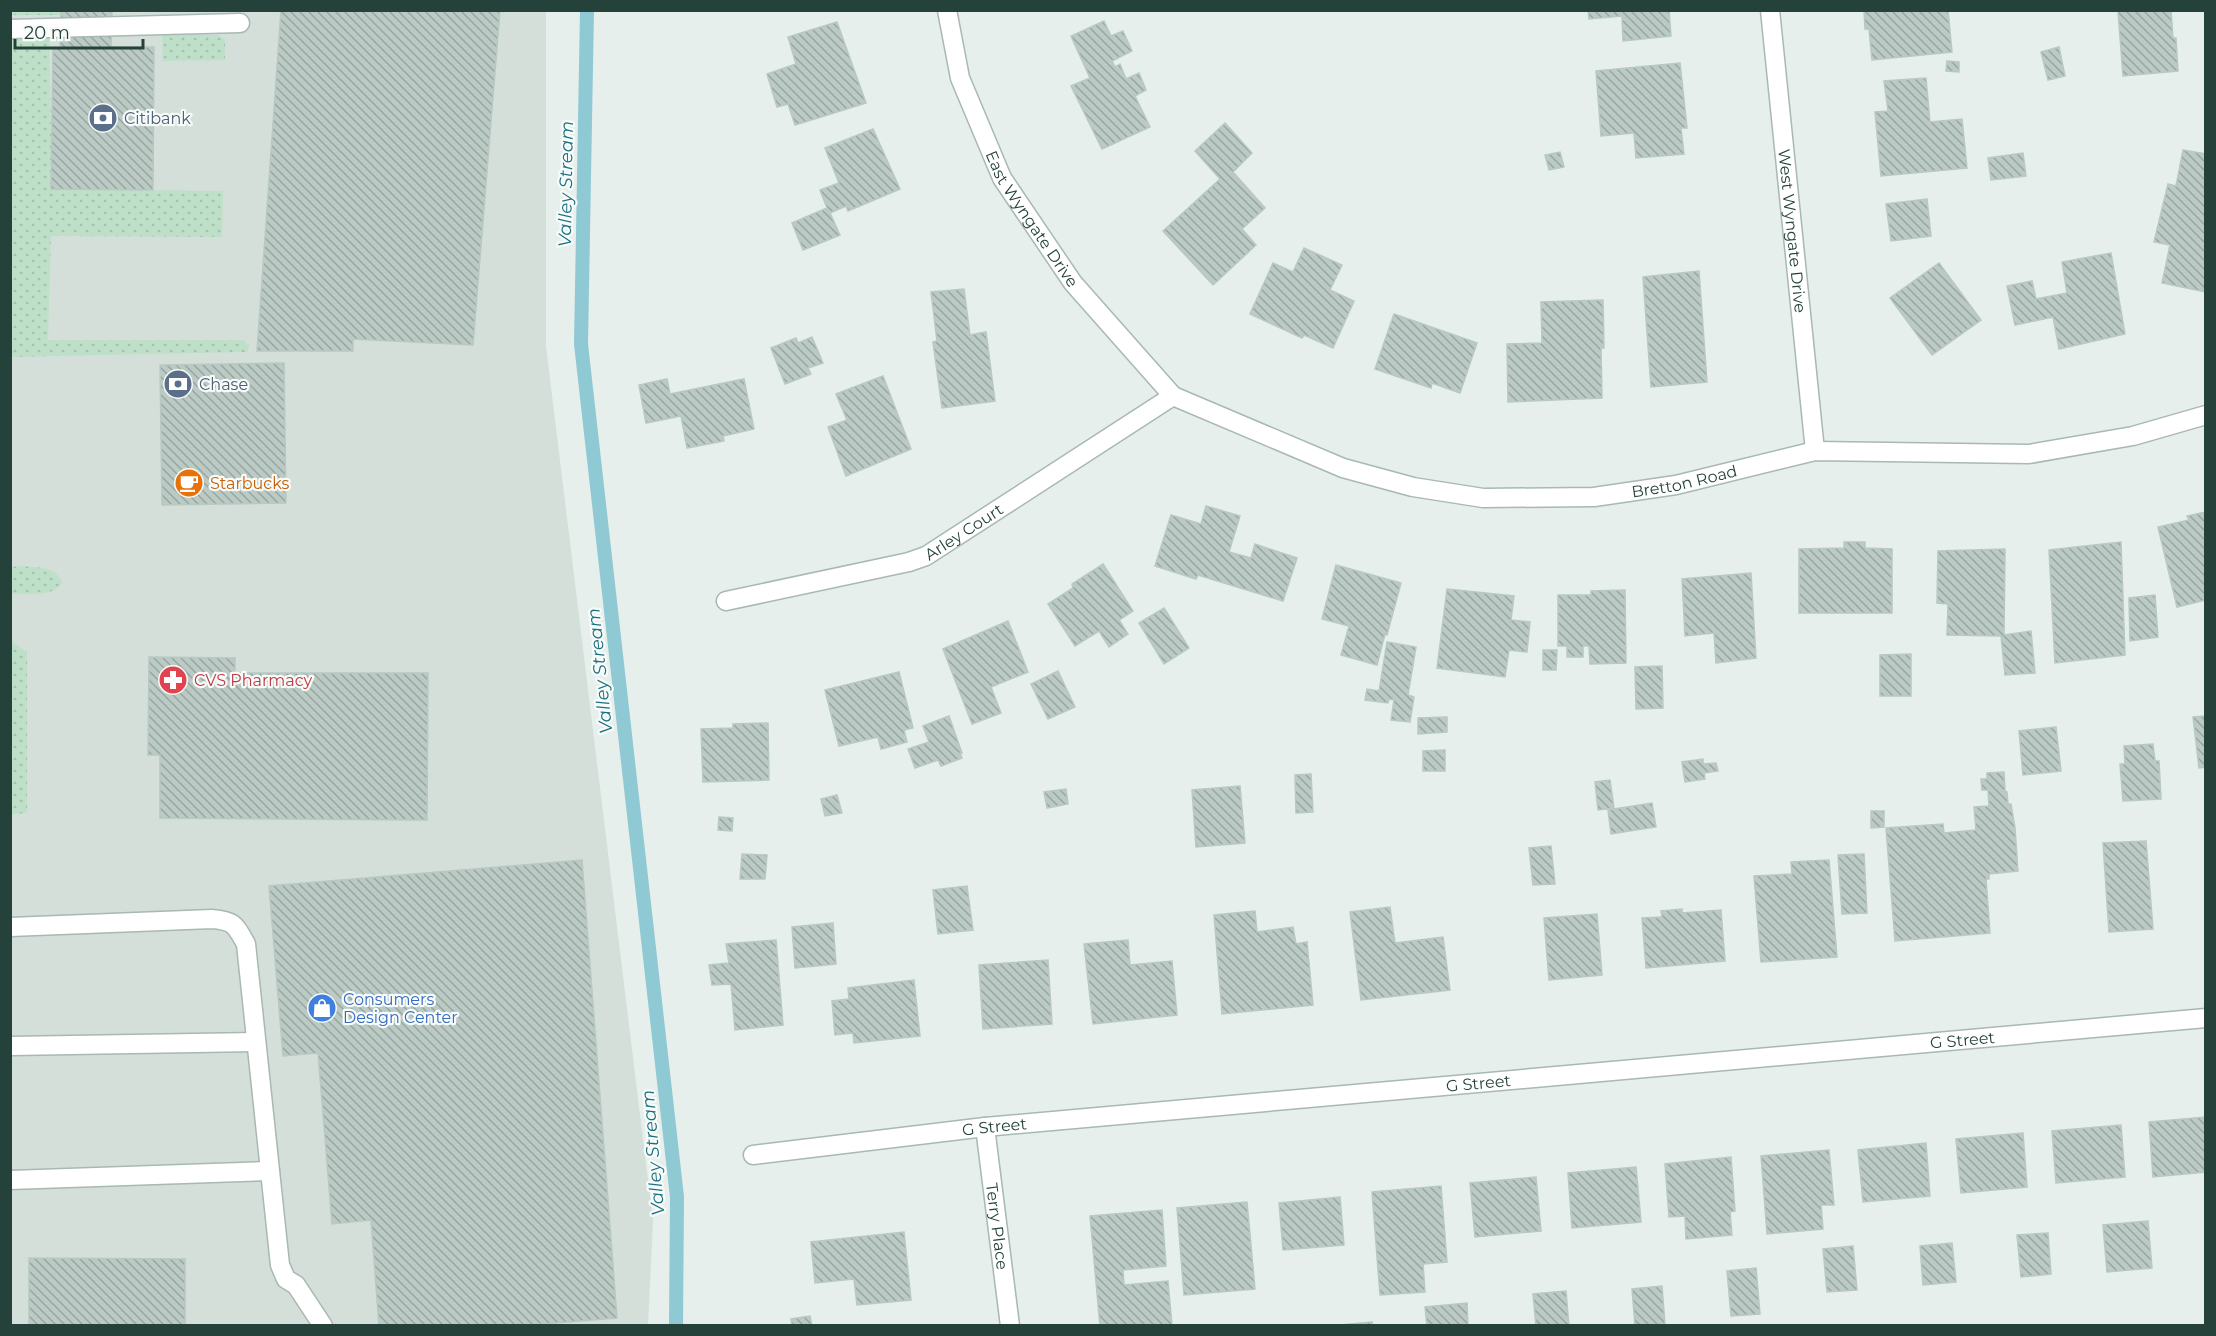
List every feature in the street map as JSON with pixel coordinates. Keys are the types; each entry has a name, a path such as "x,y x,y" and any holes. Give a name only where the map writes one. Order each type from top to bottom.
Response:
{"street":[{"name":"East Wyngate Drive","path":"946,10 960,78 1002,178 1073,283 1173,396"},
{"name":"West Wyngate Drive","path":"1770,10 1815,451"},
{"path":"10,29 240,23"},
{"name":"Bretton Road","path":"1173,396 1343,468 1413,487 1483,498 1594,497 1676,484 1815,451 2029,454 2133,436 2205,415"},
{"name":"Arley Court","path":"726,601 909,562 926,556 1173,396"},
{"path":"10,927 212,919 228,920 237,928 246,944 280,1265 286,1279 296,1286 323,1326"},
{"name":"G Street","path":"753,1155 985,1127 2205,1018"},
{"path":"10,1046 256,1042"},
{"name":"Terry Place","path":"985,1127 1011,1326"},
{"path":"10,1180 270,1171"}],"shaded area":[{"path":"10,11 546,11 546,346 653,1221 648,1325 11,1325"}],"green space":[{"path":"10,11 60,11 60,15 11,15"},
{"path":"49,28 52,189 223,191 222,237 51,236 48,340 243,340 249,346 247,352 11,357 10,29"},
{"path":"162,35 218,35 225,40 225,60 163,61"},
{"path":"11,567 50,570 62,582 47,593 11,594"},
{"path":"10,641 27,652 27,813 11,814"}],"building":[{"name":"Citibank","path":"61,10 112,10 111,47 154,47 153,190 51,189 53,48 60,48"},
{"path":"281,10 500,10 473,345 353,339 353,351 257,351"},
{"path":"1588,10 1669,10 1671,36 1623,41 1622,16 1589,19"},
{"path":"1864,10 1948,10 1952,52 1872,60 1869,29 1865,29"},
{"path":"2171,10 2178,71 2123,76 2118,11"},
{"path":"1104,21 1111,36 1123,31 1132,51 1112,61 1115,67 1120,64 1126,79 1139,73 1146,90 1135,96 1150,127 1102,149 1071,86 1090,78 1071,36"},
{"path":"837,22 866,103 795,125 788,104 777,107 767,74 796,64 788,37"},
{"path":"2059,47 2065,76 2048,80 2041,52"},
{"path":"1947,61 1959,62 1959,72 1946,71"},
{"path":"1680,63 1687,128 1681,128 1684,154 1636,158 1634,133 1601,136 1596,71"},
{"path":"1926,78 1930,122 1962,119 1967,168 1881,176 1875,112 1888,111 1884,81"},
{"path":"1225,123 1252,153 1233,172 1265,208 1242,229 1256,245 1213,285 1163,231 1220,179 1195,151"},
{"path":"873,129 900,189 848,211 846,206 830,213 840,235 803,250 792,223 827,208 820,190 839,183 825,148"},
{"path":"2183,150 2206,154 2206,292 2162,283 2170,245 2154,242 2168,184 2176,186"},
{"path":"1560,152 1564,167 1549,170 1545,155"},
{"path":"2023,153 2026,176 1991,180 1988,158"},
{"path":"1927,199 1931,236 1891,241 1886,204"},
{"path":"1304,248 1342,265 1330,290 1354,301 1333,348 1304,335 1302,338 1250,314 1273,263 1293,272"},
{"path":"2111,253 2125,334 2059,349 2053,317 2015,325 2007,286 2032,281 2036,299 2067,293 2062,262"},
{"path":"1939,263 1981,320 1932,355 1890,298"},
{"path":"1699,271 1707,382 1651,387 1643,277"},
{"path":"964,289 970,335 986,332 995,401 942,408 933,342 937,341 931,292"},
{"path":"1603,300 1602,398 1508,402 1507,344 1542,343 1541,302"},
{"path":"1394,314 1477,343 1460,393 1432,383 1431,388 1375,369"},
{"path":"812,337 823,363 808,368 811,374 785,384 771,348 796,338 798,343"},
{"path":"284,363 286,503 162,505 160,365"},
{"path":"883,376 911,449 846,476 828,427 847,420 836,394"},
{"path":"667,379 670,394 744,379 754,429 723,436 724,441 687,448 681,416 646,423 639,385"},
{"path":"1206,506 1240,516 1229,552 1251,558 1255,544 1297,558 1283,601 1198,575 1196,579 1155,566 1171,515 1201,524"},
{"path":"2206,512 2206,600 2177,607 2158,527 2189,520 2187,516"},
{"path":"1844,542 1865,542 1865,548 1892,549 1892,613 1799,613 1799,549 1844,548"},
{"path":"2121,542 2125,655 2055,663 2049,550"},
{"path":"2005,549 2004,635 2031,631 2035,673 2005,675 2001,636 1947,635 1948,604 1937,603 1938,551"},
{"path":"1103,564 1133,611 1119,620 1128,634 1109,647 1099,631 1075,646 1048,604 1073,588 1072,584"},
{"path":"1336,565 1401,583 1377,665 1341,655 1349,626 1322,619"},
{"path":"1751,573 1756,658 1716,663 1714,633 1685,636 1682,579"},
{"path":"1447,589 1514,596 1511,620 1530,622 1527,652 1509,650 1505,677 1437,668"},
{"path":"1625,590 1626,663 1590,664 1589,646 1583,646 1583,657 1567,657 1567,646 1558,646 1558,595 1591,595 1591,591"},
{"path":"2155,595 2158,637 2130,641 2129,598"},
{"path":"1164,608 1189,648 1164,664 1139,623"},
{"path":"1008,621 1028,672 991,687 1001,713 972,724 943,649"},
{"path":"1387,642 1416,647 1408,695 1414,697 1410,722 1391,720 1394,700 1389,699 1388,703 1365,700 1367,689 1379,691"},
{"path":"1543,650 1557,650 1556,670 1543,670"},
{"path":"1911,654 1911,696 1880,696 1880,655"},
{"path":"149,657 235,658 235,673 428,673 427,820 160,818 160,755 148,755"},
{"path":"1662,666 1663,708 1636,709 1635,667"},
{"path":"1058,671 1075,707 1048,719 1031,684"},
{"path":"899,672 913,728 904,730 907,742 881,749 878,737 839,746 825,690"},
{"path":"949,716 962,758 941,766 938,760 915,768 908,749 929,742 923,726"},
{"path":"2206,716 2206,767 2199,768 2193,717"},
{"path":"1447,717 1447,732 1418,734 1418,718"},
{"path":"768,723 769,780 703,782 701,729 733,728 733,724"},
{"path":"2056,727 2061,771 2023,775 2019,731"},
{"path":"2153,744 2155,761 2159,761 2161,799 2123,801 2120,764 2125,764 2124,746"},
{"path":"1445,750 1445,771 1423,771 1423,751"},
{"path":"1703,759 1703,764 1716,763 1718,771 1704,773 1705,779 1685,782 1682,762"},
{"path":"2004,772 2005,791 2008,804 2011,804 2015,828 2018,871 1989,874 1989,879 1986,879 1990,933 1895,941 1886,828 1943,824 1944,833 1976,830 1974,807 1989,806 1988,790 1982,790 1981,779 1987,779 1987,773"},
{"path":"1311,774 1313,812 1296,813 1295,775"},
{"path":"1610,780 1614,808 1598,810 1595,782"},
{"path":"1240,786 1245,843 1196,847 1192,790"},
{"path":"1066,789 1068,804 1047,808 1044,792"},
{"path":"837,795 842,813 825,816 821,799"},
{"path":"1652,803 1656,827 1611,834 1608,810"},
{"path":"1871,811 1884,811 1884,827 1871,828"},
{"path":"719,817 733,818 732,831 718,830"},
{"path":"2146,841 2153,929 2109,932 2103,843"},
{"path":"1551,846 1555,884 1533,885 1529,848"},
{"path":"742,854 767,855 765,879 740,879"},
{"path":"1864,854 1867,913 1842,914 1838,855"},
{"path":"582,860 617,1318 520,1326 379,1326 371,1220 332,1224 318,1053 283,1056 269,886"},
{"path":"1829,860 1837,957 1761,962 1754,876 1792,874 1791,862"},
{"path":"967,886 973,930 938,934 933,890"},
{"path":"1390,907 1395,943 1443,937 1450,990 1361,1000 1350,912"},
{"path":"1682,909 1682,913 1721,910 1725,961 1646,968 1642,918 1662,917 1661,911"},
{"path":"1255,911 1257,932 1293,927 1296,944 1307,942 1313,1005 1222,1014 1214,915"},
{"path":"1597,914 1602,975 1549,980 1544,918"},
{"path":"833,923 836,964 795,968 792,927"},
{"path":"776,940 783,1025 735,1030 731,984 712,985 709,965 729,963 726,944"},
{"path":"1128,940 1130,965 1172,961 1177,1015 1093,1024 1084,944"},
{"path":"1048,960 1052,1024 983,1029 979,965"},
{"path":"914,980 920,1036 854,1043 853,1033 835,1035 832,1001 849,999 848,988"},
{"path":"2206,1117 2206,1172 2153,1177 2149,1122"},
{"path":"2121,1125 2125,1177 2056,1183 2052,1131"},
{"path":"2023,1133 2027,1187 1961,1193 1956,1139"},
{"path":"1926,1143 1930,1196 1863,1202 1858,1150"},
{"path":"1829,1150 1834,1205 1821,1205 1823,1229 1767,1234 1761,1156"},
{"path":"1731,1157 1735,1211 1730,1212 1732,1235 1686,1239 1685,1216 1669,1217 1665,1164"},
{"path":"1636,1167 1641,1222 1572,1228 1568,1173"},
{"path":"1536,1177 1541,1231 1475,1237 1470,1183"},
{"path":"1441,1186 1447,1262 1423,1264 1425,1292 1380,1295 1372,1192"},
{"path":"1340,1197 1344,1245 1283,1250 1279,1203"},
{"path":"1247,1202 1255,1289 1184,1295 1177,1208"},
{"path":"1162,1210 1166,1266 1123,1270 1124,1285 1168,1281 1172,1326 1100,1326 1090,1216"},
{"path":"2148,1221 2152,1268 2107,1272 2103,1225"},
{"path":"904,1232 911,1300 857,1305 854,1279 815,1283 811,1242"},
{"path":"2048,1233 2051,1274 2021,1277 2017,1235"},
{"path":"1952,1243 1956,1282 1923,1285 1920,1246"},
{"path":"1853,1246 1857,1290 1827,1292 1823,1249"},
{"path":"29,1258 185,1259 185,1326 29,1326"},
{"path":"1756,1268 1760,1314 1731,1316 1727,1271"},
{"path":"1662,1286 1665,1324 1635,1326 1632,1289"},
{"path":"1566,1291 1569,1326 1536,1326 1533,1294"},
{"path":"1467,1303 1468,1326 1427,1326 1425,1307"},
{"path":"810,1316 812,1326 792,1326 791,1319"},
{"path":"1372,1322 1373,1326 1340,1326 1340,1325"}],"waterway":[{"name":"Valley Stream","path":"587,10 581,344 677,1197 676,1326"}],"place":[{"name":"Citibank","path":"103,118"},
{"name":"Chase","path":"178,384"},
{"name":"Starbucks","path":"189,483"},
{"name":"CVS Pharmacy","path":"173,680"},
{"name":"Consumers Design Center","path":"322,1008"}]}
